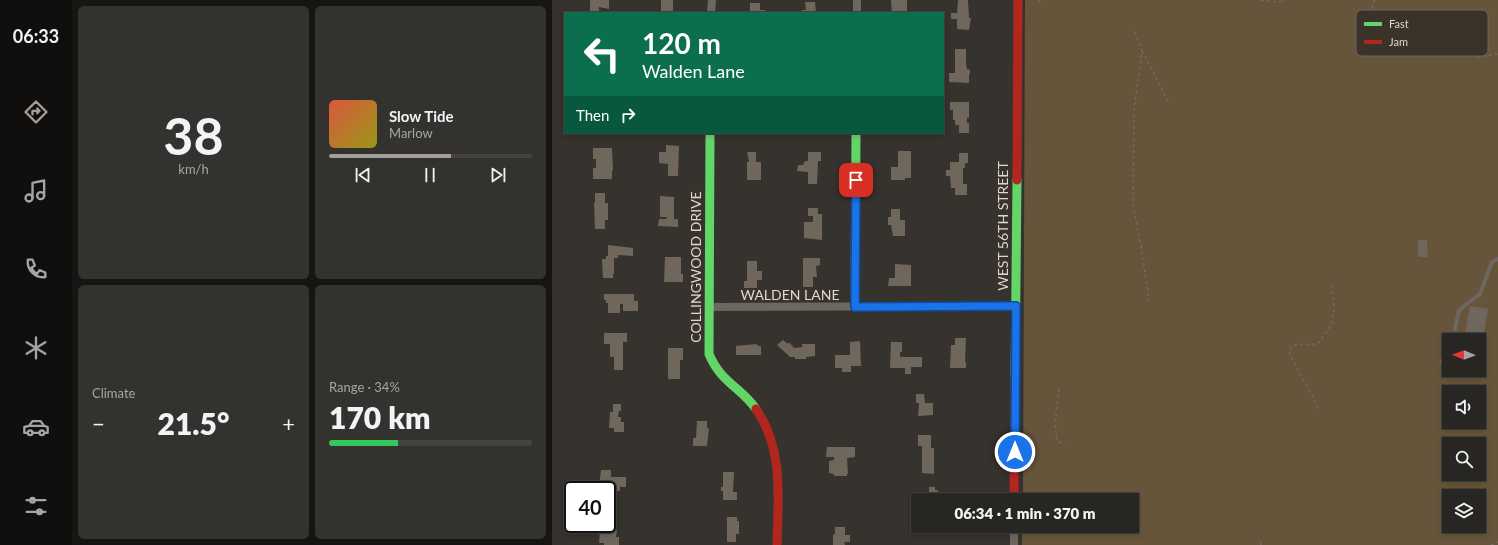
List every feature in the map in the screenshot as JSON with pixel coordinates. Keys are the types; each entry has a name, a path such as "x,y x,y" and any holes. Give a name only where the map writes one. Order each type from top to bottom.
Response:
{"street":[{"path":"711,12 712,0"},
{"path":"857,0 857,12"},
{"name":"WEST 56TH STREET","path":"1014,493 1018,0"},
{"name":"COLLINGWOOD DRIVE","path":"710,134 708,346 711,361 721,376 744,395 758,412 769,430 774,444 777,465 777,545"},
{"path":"855,307 856,134"},
{"name":"WALDEN LANE","path":"709,307 1016,306"},
{"path":"1014,533 1014,545"}],"lane":[{"path":"1455,329 1459,310 1480,294 1492,262 1498,259"}],"path":[{"path":"1039,0 1041,6"},
{"path":"1261,0 1275,2 1286,0"},
{"path":"1372,10 1374,0"},
{"path":"1135,32 1142,51 1169,104"},
{"path":"1142,51 1134,110 1133,206 1141,244 1149,301"},
{"path":"1488,56 1498,54"},
{"path":"1471,56 1477,58 1488,56"},
{"path":"1318,408 1313,395 1303,380 1289,351 1293,345 1317,344 1325,335 1332,322 1335,303 1331,284"},
{"path":"1059,389 1055,423 1057,441 1064,445"},
{"path":"1491,545 1498,542"}],"shaded area":[{"path":"1025,0 1498,0 1498,545 1022,545 1022,533 1139,533 1139,493 1023,493"}],"building":[{"path":"590,0 609,0 609,9 599,7 599,12 590,12"},
{"path":"661,0 673,0 673,11 676,12 661,12"},
{"path":"891,0 907,0 907,12 892,12"},
{"path":"958,0 968,0 969,18 971,18 969,30 957,29 957,19 951,19 951,13 957,13"},
{"path":"805,2 815,2 816,12 802,12 802,10 806,10"},
{"path":"750,3 760,3 760,10 765,10 765,12 750,12"},
{"path":"955,49 966,49 966,65 967,69 970,70 969,83 949,82 949,73 955,73"},
{"path":"950,102 969,102 969,118 967,118 967,123 969,123 969,133 959,133 959,125 955,125 955,120 953,120 953,110 950,110"},
{"path":"666,145 679,146 678,176 668,176 668,164 659,163 659,152 666,152"},
{"path":"593,148 612,148 612,179 593,179 593,168 596,168 596,159 593,159"},
{"path":"898,151 911,151 911,178 905,178 905,180 891,180 891,167 898,167"},
{"path":"747,152 756,152 756,162 761,162 761,180 747,180 747,162 749,162"},
{"path":"808,152 821,152 821,161 818,161 817,184 808,184 808,172 797,171 798,165 803,165 805,161 808,161"},
{"path":"959,153 968,153 968,163 965,163 965,168 963,168 963,184 967,184 967,195 955,195 955,188 951,188 950,176 946,176 946,170 950,170 950,162 959,162"},
{"path":"595,193 605,193 605,203 608,203 608,220 605,220 605,229 595,229"},
{"path":"660,196 674,197 674,219 678,219 678,227 658,226 659,219 666,219 667,217 660,217"},
{"path":"808,208 818,208 818,214 822,214 822,240 804,238 804,222 813,222 813,216 808,216"},
{"path":"891,209 900,209 900,220 905,220 905,236 893,236 891,225 888,225 888,217 891,217"},
{"path":"1418,240 1427,240 1428,257 1418,257"},
{"path":"608,245 633,248 633,256 618,255 618,258 614,258 613,278 603,278 602,259 606,259 606,256 608,256"},
{"path":"665,257 681,257 681,274 683,274 683,282 664,282"},
{"path":"803,258 820,258 820,265 816,266 817,277 813,277 813,287 803,287"},
{"path":"747,261 757,261 757,271 762,271 762,280 757,280 757,288 744,288 744,281 747,281"},
{"path":"895,264 911,265 911,286 888,286 889,278 895,278"},
{"path":"604,294 634,294 634,301 638,301 638,311 623,311 623,304 620,304 620,313 608,313 608,303 604,300"},
{"path":"1470,306 1488,309 1484,333 1465,333"},
{"path":"604,333 627,333 627,342 623,342 623,370 614,370 614,357 610,357 610,344 604,344"},
{"path":"955,338 966,338 966,368 950,368 951,345 955,345"},
{"path":"783,340 788,344 789,342 794,348 802,347 802,344 815,344 815,356 806,357 806,359 795,359 795,357 790,357 777,345"},
{"path":"860,341 861,366 851,366 851,372 842,372 842,368 835,368 835,355 850,355 850,342"},
{"path":"891,342 902,342 902,352 900,352 900,357 922,357 922,367 911,367 911,374 905,374 905,368 890,368"},
{"path":"757,344 758,346 761,346 761,355 736,355 736,346"},
{"path":"668,348 683,348 683,360 680,360 680,379 668,379"},
{"path":"1442,350 1442,366 1439,365"},
{"path":"916,394 924,394 925,403 933,403 933,415 918,416 919,403 916,403"},
{"path":"613,404 621,404 621,411 619,411 618,417 621,417 621,422 624,422 624,432 614,432 614,428 609,428 610,412 613,412"},
{"path":"697,421 707,421 707,428 709,428 707,446 693,446 693,438 696,438"},
{"path":"918,435 931,435 931,448 934,448 934,474 922,473 922,446 918,446"},
{"path":"827,447 855,447 855,457 847,458 847,476 834,476 834,474 829,473 829,461 834,460 834,457 826,457"},
{"path":"601,470 611,470 611,477 626,477 626,487 620,487 620,491 616,491 616,481 600,481"},
{"path":"723,472 734,472 733,492 737,492 737,500 723,500 723,491 721,491 721,487 723,487"},
{"path":"929,487 935,487 935,490 938,490 938,493 929,493"},
{"path":"727,517 737,517 737,521 739,521 739,534 736,534 736,542 727,542"},
{"path":"835,527 845,527 845,535 850,535 850,542 844,542 845,545 833,545"},
{"path":"617,530 616,537 619,537 619,545 604,545 604,543 599,543 600,533 616,533"}],"traffic: fast":[{"path":"710,134 709,354 719,372 744,395 756,409"},
{"path":"855,307 856,134"},
{"path":"1015,377 1017,180"}],"traffic: jam":[{"path":"1017,180 1018,0"},
{"path":"1014,493 1015,377"},
{"path":"756,409 765,424 775,457 778,492 777,545"}],"route":[{"path":"856,180 855,307 1016,306 1015,452"}]}
